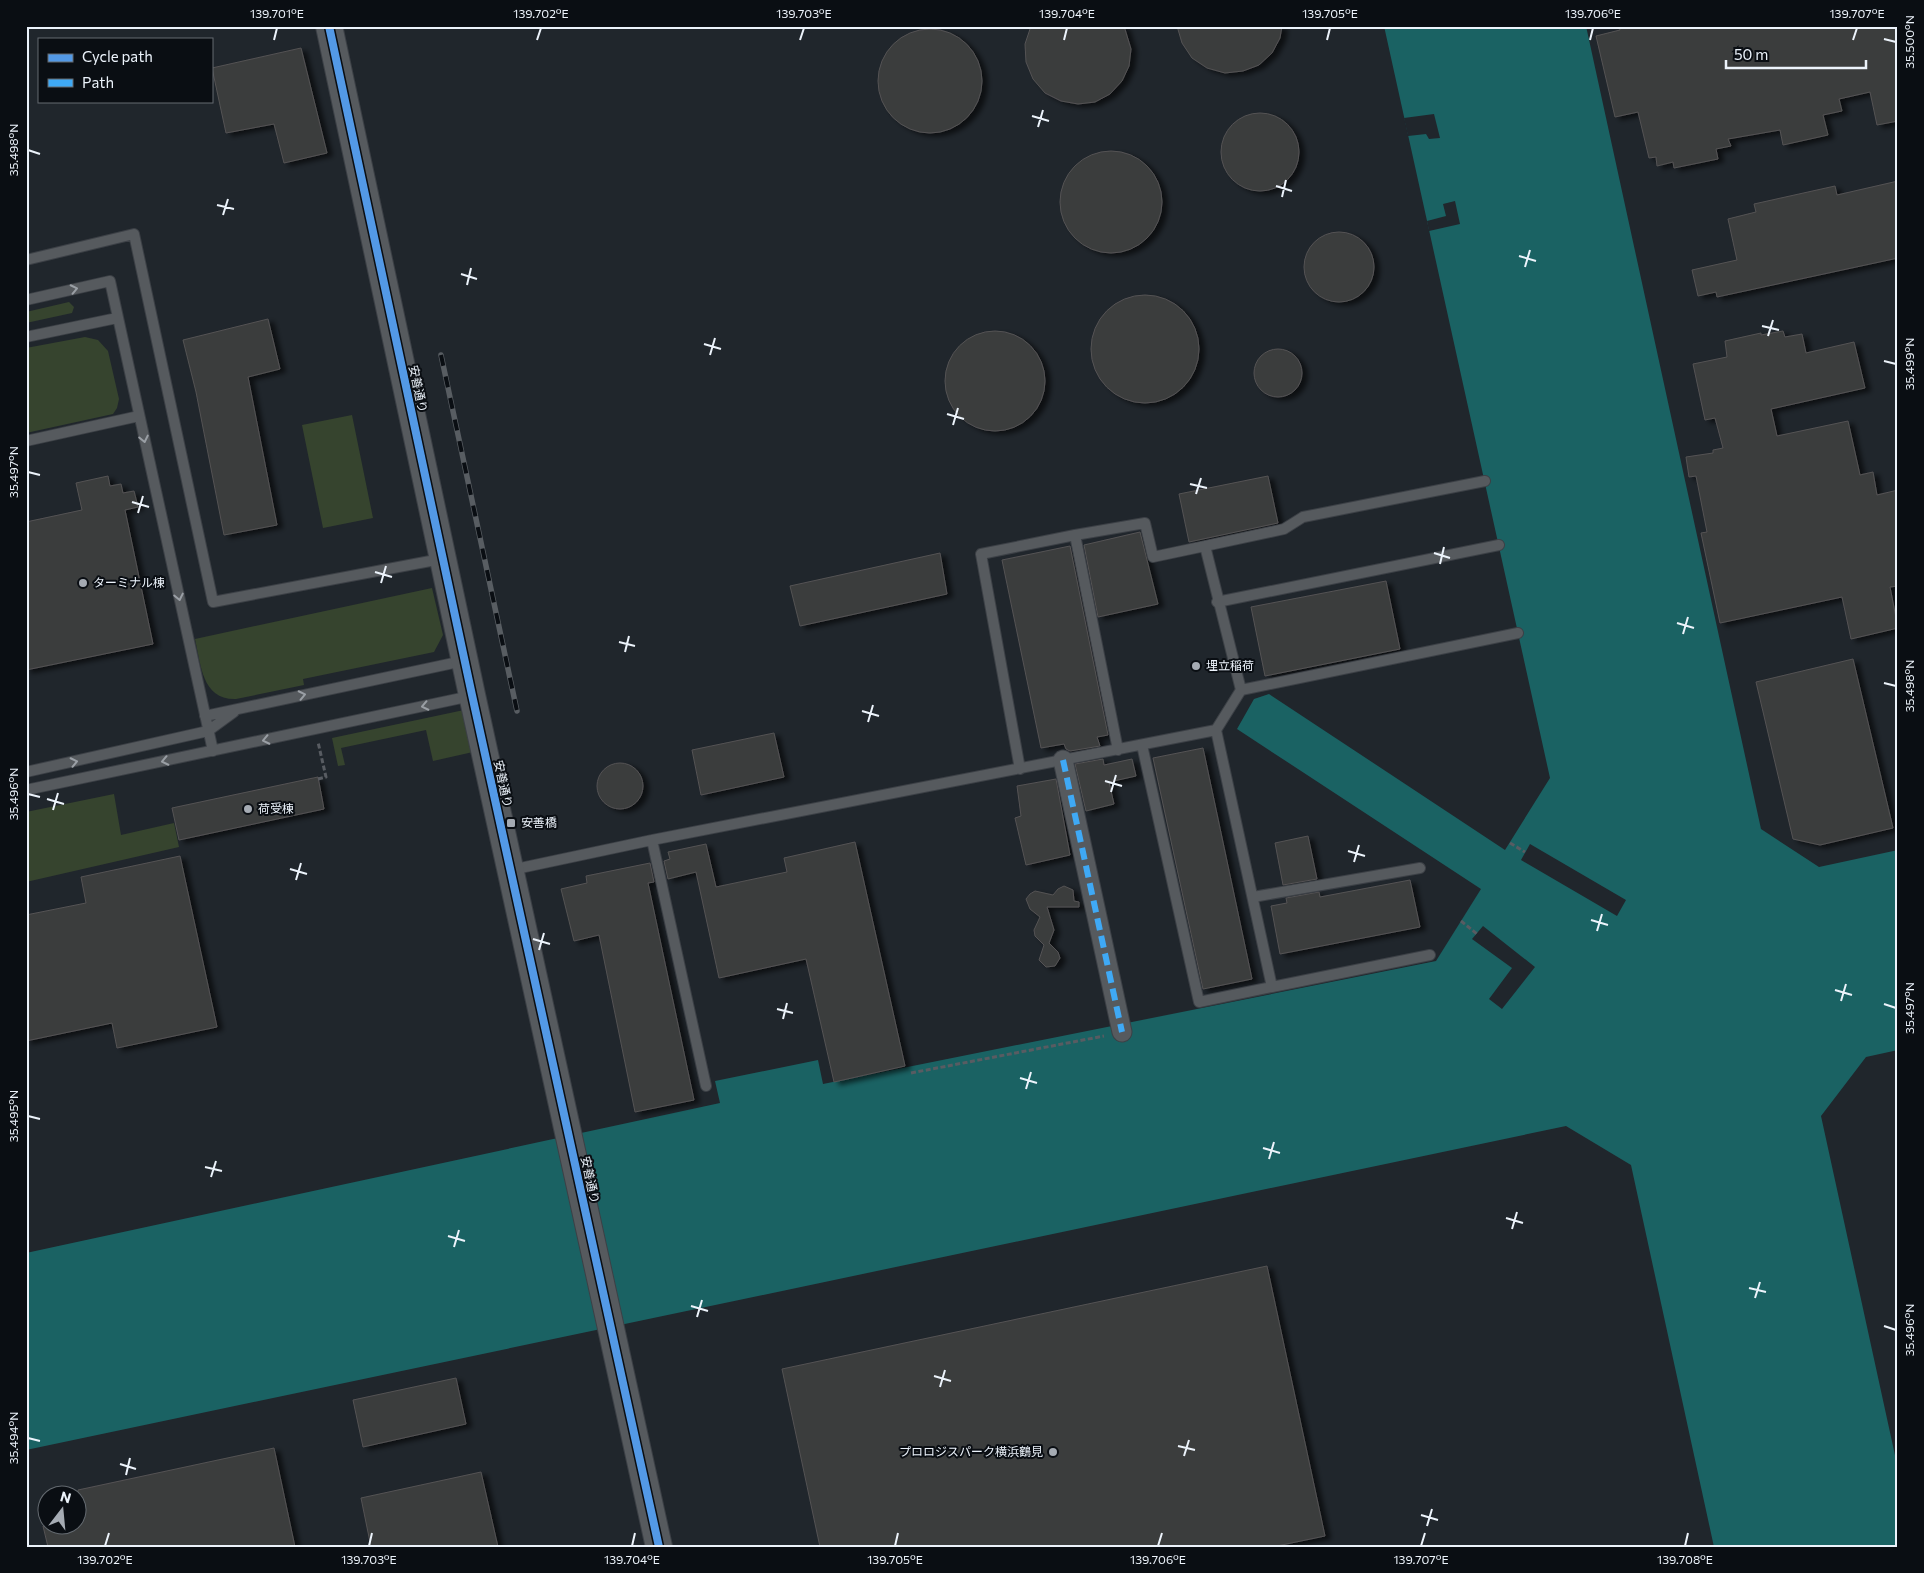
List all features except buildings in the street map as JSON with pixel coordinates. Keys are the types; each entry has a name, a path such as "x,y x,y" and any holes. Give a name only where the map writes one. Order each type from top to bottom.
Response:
{"street":[{"name":"安善通り","path":"329,26 472,696 660,1547"},
{"path":"1063,760 1122,1032"}],"lane":[{"path":"26,260 134,234 213,602 443,558"},
{"path":"26,300 110,282 213,751"},
{"path":"26,337 118,318"},
{"path":"26,441 139,416"},
{"path":"1020,768 981,554 1145,522 1153,557 1284,529 1303,517 1485,481"},
{"path":"1075,535 1118,750"},
{"path":"1217,602 1499,545"},
{"path":"1205,546 1217,602 1241,690"},
{"path":"1272,987 1254,897 1216,730 1241,690 1518,633"},
{"path":"205,716 465,660"},
{"path":"26,790 472,696"},
{"path":"26,772 208,732 237,709"},
{"path":"511,870 652,840 1216,730"},
{"path":"1142,745 1199,1002 1430,955"},
{"path":"652,840 706,1086"},
{"path":"1254,897 1420,868"}],"path":[{"path":"318,742 326,777 318,779"},
{"path":"1510,843 1525,852"},
{"path":"1461,921 1477,934"},
{"path":"911,1073 1122,1032"}],"green space":[{"path":"69,302 74,307 72,313 26,323 26,312"},
{"path":"85,337 98,340 108,351 119,399 117,408 113,414 26,433 26,348"},
{"path":"352,415 373,518 323,528 302,425"},
{"path":"432,588 443,635 434,652 303,679 304,685 236,699 225,698 216,694 205,679 195,639"},
{"path":"464,710 473,752 433,761 426,730 341,748 345,765 338,766 332,738"},
{"path":"114,794 121,835 174,823 179,847 26,882 26,812"}],"water":[{"path":"1384,26 1586,26 1761,829 1819,867 1898,850 1898,1050 1866,1057 1821,1116 1898,1469 1898,1547 1714,1547 1631,1165 1566,1126 26,1450 26,1253 720,1103 715,1081 818,1060 823,1084 1436,961 1481,889 1237,729 1254,699 1269,694 1505,850 1550,778"}],"pier":[{"path":"1434,114 1440,138 1429,139 1426,134 1408,136 1404,118"},
{"path":"1455,201 1460,224 1429,231 1427,221 1446,216 1443,204"},
{"path":"1530,844 1626,900 1617,916 1521,860"},
{"path":"1483,926 1535,967 1502,1009 1489,999 1512,968 1472,939"}],"railway":[{"path":"441,355 517,711"}],"marked path":[{"path":"1063,760 1122,1032"}],"cycle path":[{"path":"329,26 472,695 659,1547"}],"place":[{"name":"ターミナル棟","path":"83,583"},
{"name":"埋立稲荷","path":"1196,666"},
{"name":"荷受棟","path":"248,809"},
{"name":"安善橋","path":"511,823"},
{"name":"プロロジスパーク横浜鶴見","path":"1053,1452"}]}
